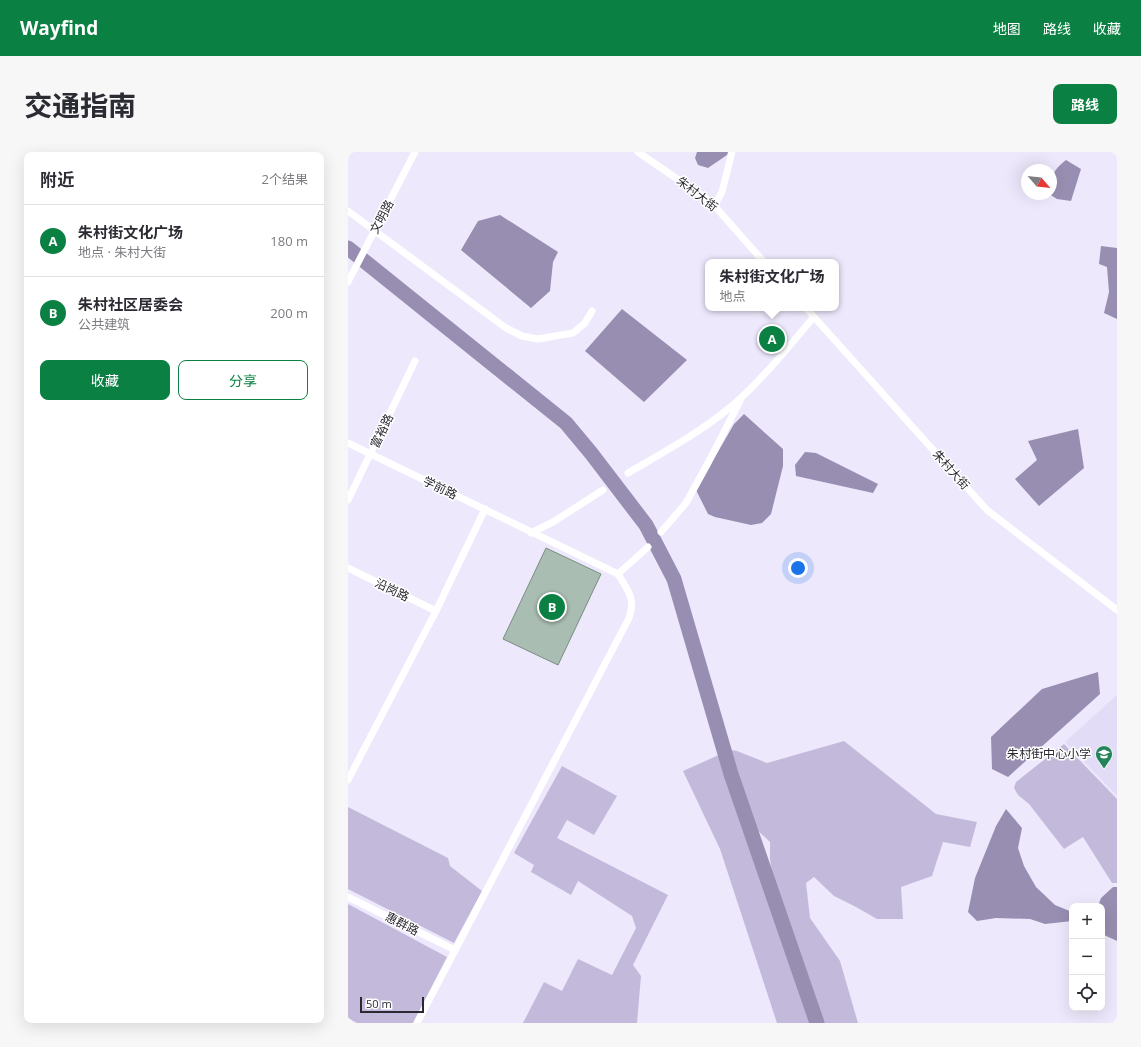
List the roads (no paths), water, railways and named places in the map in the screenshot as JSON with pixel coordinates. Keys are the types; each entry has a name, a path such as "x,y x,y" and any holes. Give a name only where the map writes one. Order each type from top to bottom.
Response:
{"street":[{"name":"文明路","path":"349,280 415,152"},
{"name":"朱村大街","path":"638,152 711,202 761,259"},
{"path":"714,206 722,192 732,152"},
{"path":"348,211 506,328 522,336 538,339 573,334 586,323 592,311"},
{"name":"朱村大街","path":"808,311 987,510 1117,610"},
{"path":"628,473 710,422 743,395 814,318"},
{"name":"富裕路","path":"348,500 415,361"},
{"path":"661,532 686,502 743,395"},
{"name":"学前路","path":"348,443 618,574"},
{"path":"531,533 553,522 603,490"},
{"path":"348,780 436,610 484,509"},
{"path":"417,1023 629,618 632,607 631,597 618,574 648,547"},
{"name":"沿岗路","path":"348,568 436,610"},
{"name":"惠群路","path":"348,897 455,950"}],"waterway":[{"path":"348,248 566,423 646,525 674,579 731,774 817,1023"}],"place":[{"name":"朱村街文化广场","path":"772,339"},
{"name":"朱村社区居委会","path":"552,607"},
{"name":"朱村街中心小学","path":"1104,769"}]}
